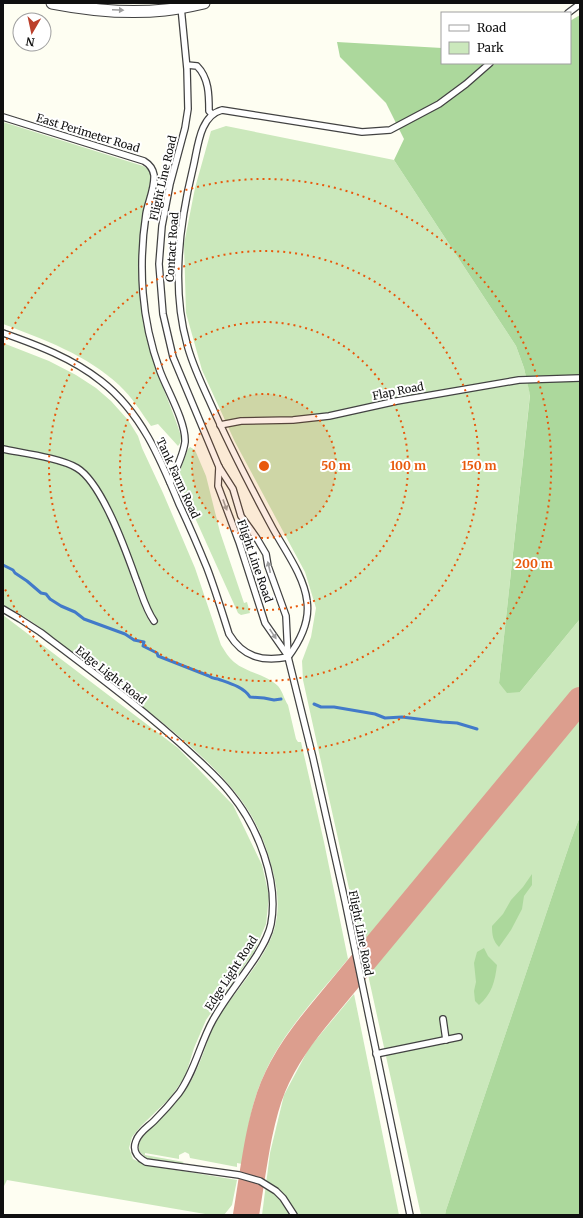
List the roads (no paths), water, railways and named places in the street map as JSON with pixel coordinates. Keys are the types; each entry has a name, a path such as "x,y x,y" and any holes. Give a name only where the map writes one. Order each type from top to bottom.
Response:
{"street":[{"path":"52,3 114,10 166,10 181,5 204,3"}],"lane":[{"path":"569,12 580,4"},
{"name":"Flight Line Road","path":"181,5 187,65 188,109 185,128 164,211 160,244 160,279 163,314 173,357 219,467 232,489 241,516 266,554 268,566 286,616 288,657 313,758 343,893 410,1215"},
{"path":"187,65 197,66 204,76 209,94 209,111 212,114 222,110 362,132 390,130 440,104 489,64"},
{"name":"Contact Road","path":"212,114 203,126 189,186 181,232 179,276 181,313 187,345 193,364 220,425 270,523 291,560 305,593 307,601 306,622 297,644 288,657"},
{"name":"East Perimeter Road","path":"3,117 144,161 150,165 153,181 146,212 143,241 142,274 145,311 159,370 183,428 185,442 178,467 170,482"},
{"name":"Tank Farm Road","path":"3,333 73,362 90,373 111,390 131,411 156,452 170,482 207,569 229,634 243,650 254,656 274,659 288,657"},
{"name":"Flap Road","path":"220,425 241,421 293,420 329,416 397,401 519,380 580,378"},
{"path":"3,449 67,464 82,471 90,479 111,517 147,610 154,621"},
{"name":"Flight Line Road","path":"219,467 218,486 239,542 265,623 288,657"},
{"name":"Edge Light Road","path":"3,609 40,632 166,731 232,794 255,834 268,871 272,890 272,916 267,935 255,958 214,1018 200,1048 190,1076 173,1101 154,1122 139,1135 135,1144 135,1150 136,1155 146,1162 239,1176 266,1184 276,1190 294,1215"},
{"path":"443,1019 446,1040"},
{"path":"376,1054 459,1037"}],"waterway":[{"path":"3,565 13,570 41,593 46,594 50,599 61,606 75,612 84,619 125,634 134,640 144,642 143,646 157,653 158,656 236,686 250,697 274,700 281,699"},
{"path":"314,704 321,707 334,707 375,714 385,718 402,717 457,723 477,729"}]}
